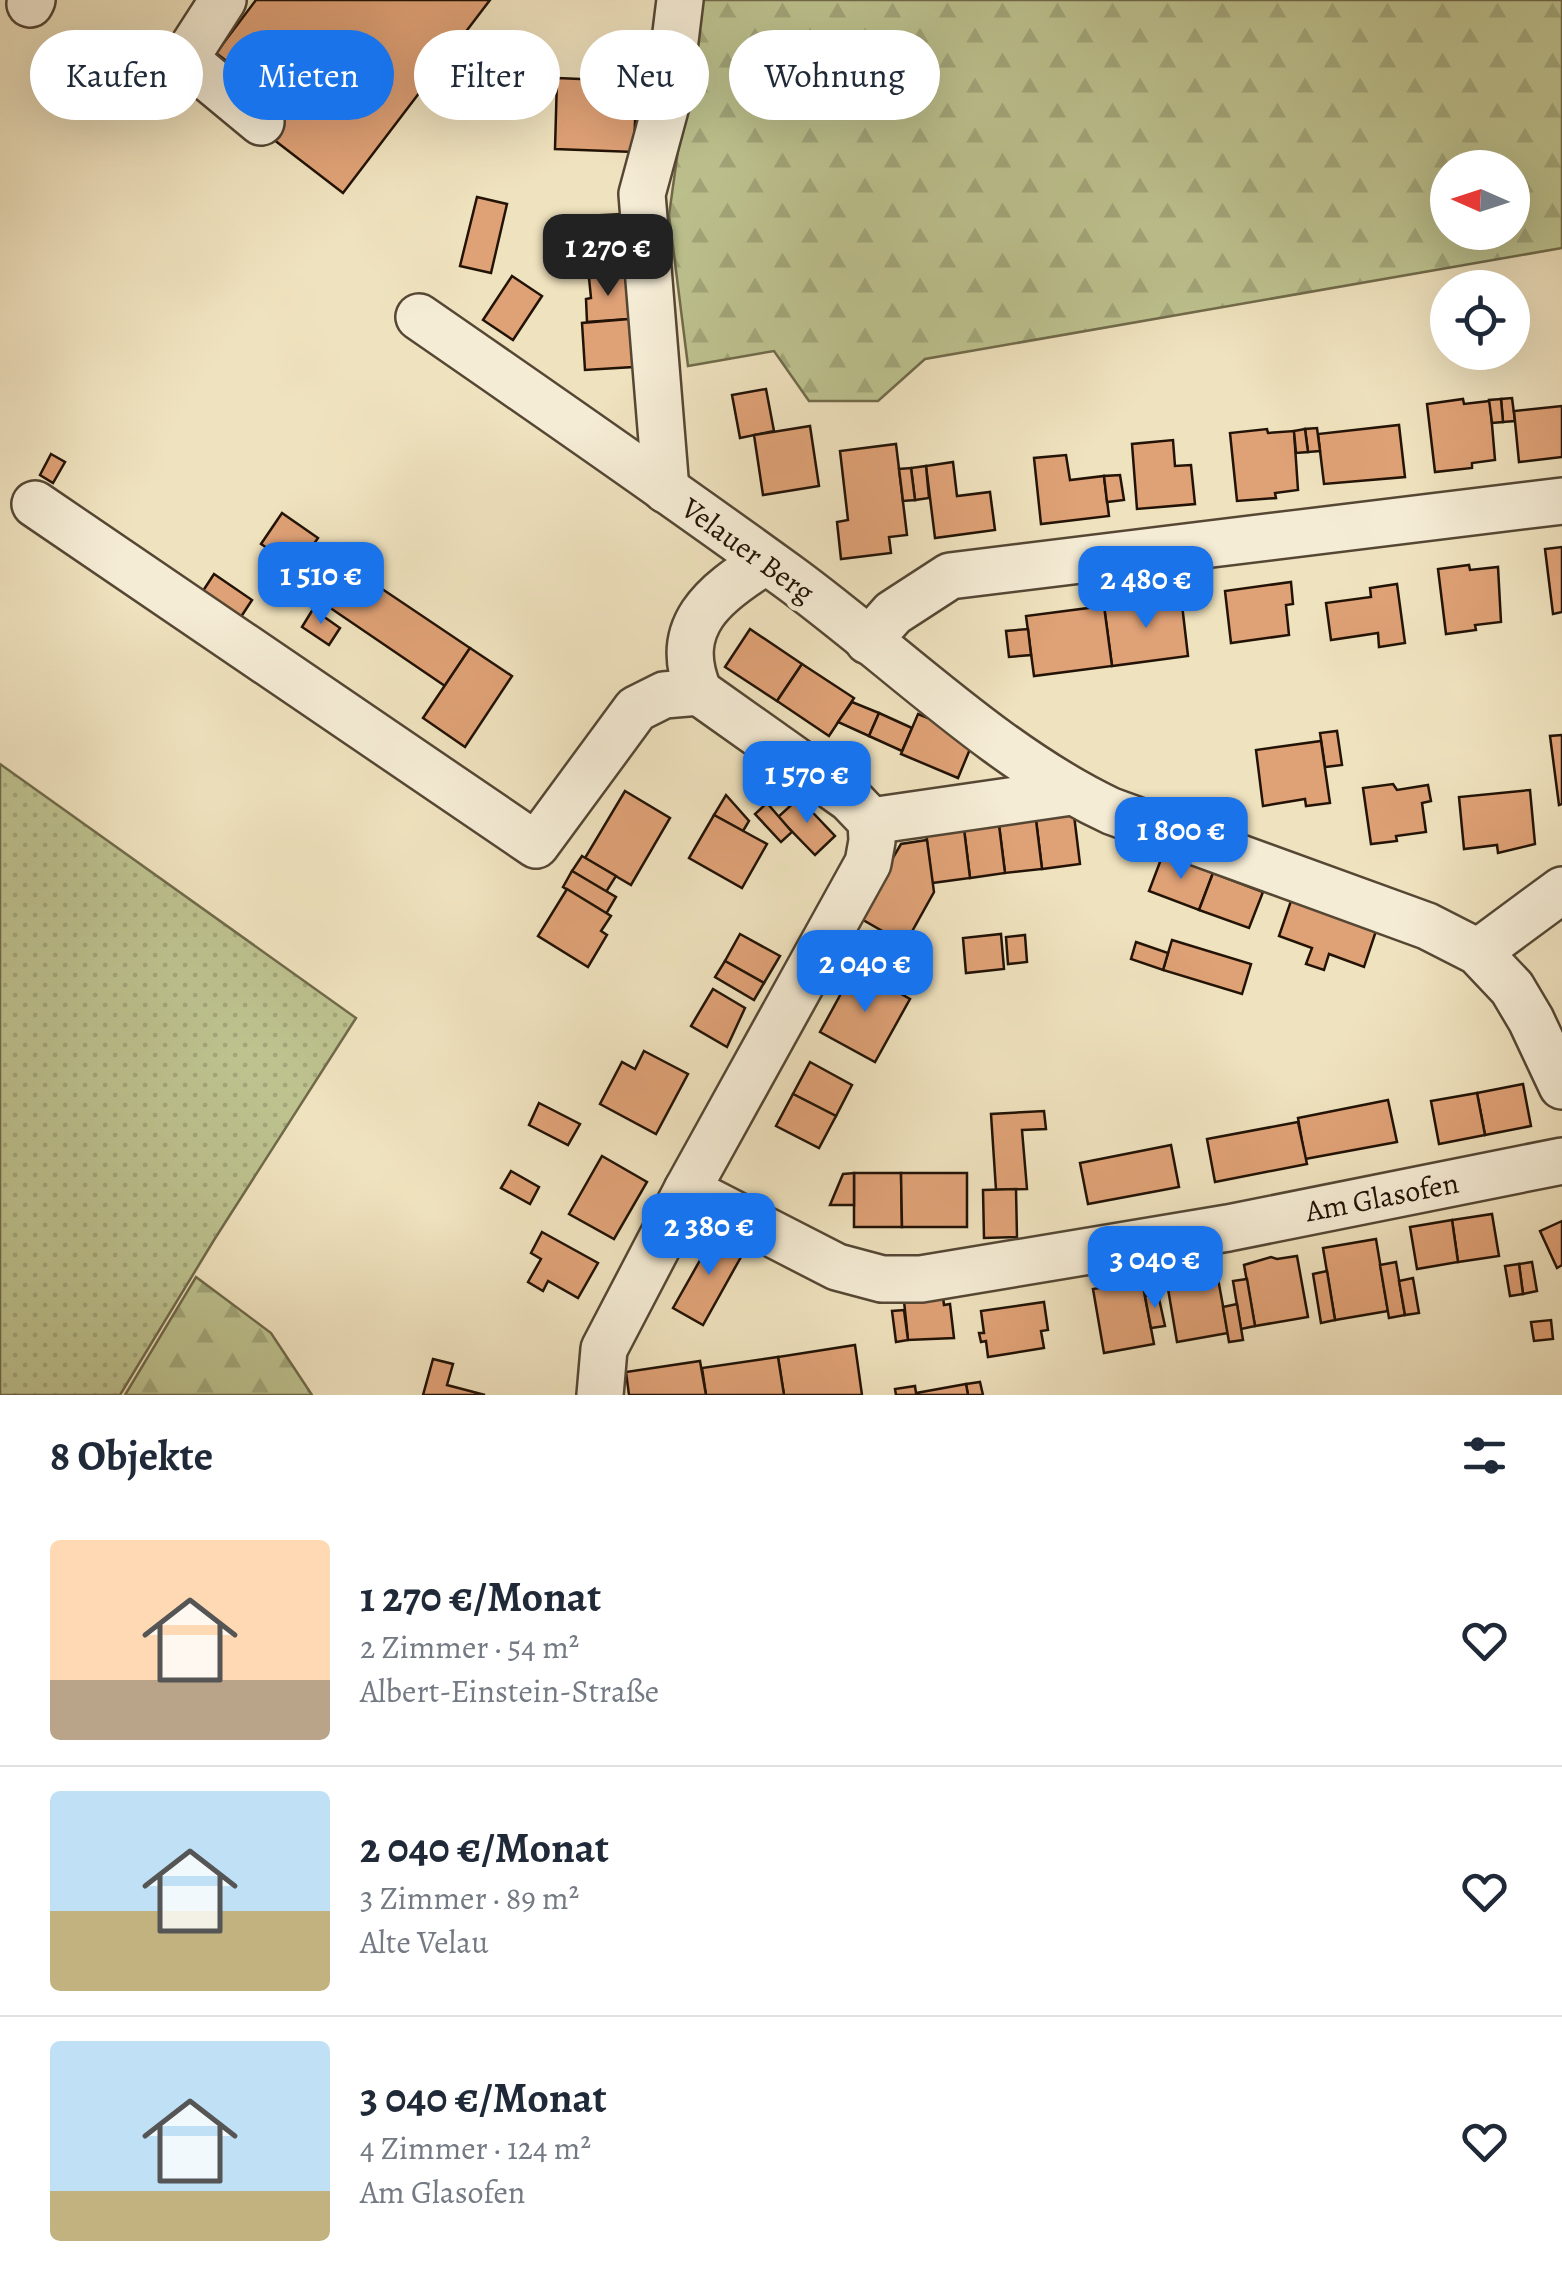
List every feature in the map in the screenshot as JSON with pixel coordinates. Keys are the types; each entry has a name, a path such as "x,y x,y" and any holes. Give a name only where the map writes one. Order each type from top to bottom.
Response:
{"street":[{"path":"185,0 196,0"},
{"path":"224,0 185,58 261,122"},
{"path":"666,490 642,194 668,98 680,0"},
{"name":"Velauer Berg","path":"419,316 765,562 1071,792 1111,811 1426,926 1478,952 1512,988 1532,1020 1562,1086"},
{"path":"868,641 893,613 950,576 1562,501"},
{"path":"35,504 536,845 636,708 664,695 699,692"},
{"path":"600,1395 604,1349 868,863 871,821 850,800 699,692 691,674 690,648 699,619 710,601 730,583 765,562"},
{"path":"871,821 1071,792"},
{"path":"1478,952 1562,890"},
{"name":"Am Glasofen","path":"687,1190 837,1267 882,1279 921,1278 1228,1228 1562,1162"}],"green space":[{"path":"699,0 1562,0 1562,248 925,359 878,401 809,401 774,351 688,366 669,215 682,120 709,120 709,30 695,30"},
{"path":"0,764 356,1018 120,1395 0,1395"},
{"path":"196,1277 271,1333 312,1395 125,1395"}],"building":[{"path":"256,0 490,0 467,30 414,30 414,100 343,193 269,136 281,120 394,120 394,30 233,30"},
{"path":"560,78 580,79 580,120 635,120 634,152 555,149"},
{"path":"477,197 507,204 491,273 460,266"},
{"path":"623,214 627,275 589,278 585,216"},
{"path":"627,275 629,319 587,322 589,278"},
{"path":"512,276 542,296 513,340 483,320"},
{"path":"629,319 633,367 585,370 582,323"},
{"path":"766,389 774,431 740,438 732,395"},
{"path":"1512,398 1515,421 1503,422 1501,399"},
{"path":"1463,399 1464,404 1490,401 1495,460 1472,463 1472,468 1435,472 1427,404"},
{"path":"1501,399 1503,422 1492,423 1489,400"},
{"path":"1562,406 1562,457 1519,462 1514,411"},
{"path":"1399,425 1405,477 1324,484 1318,434"},
{"path":"810,426 819,486 763,495 754,435"},
{"path":"1317,428 1320,451 1308,452 1305,429"},
{"path":"1267,429 1268,433 1294,431 1298,490 1275,493 1276,498 1237,501 1230,433"},
{"path":"1305,429 1308,452 1296,453 1294,431"},
{"path":"1173,440 1175,466 1191,465 1195,504 1137,509 1132,444"},
{"path":"896,444 907,535 889,537 891,553 841,559 837,522 848,520 840,451"},
{"path":"51,454 65,462 53,483 40,475"},
{"path":"1066,455 1070,480 1104,476 1109,516 1041,524 1034,458"},
{"path":"953,462 957,496 990,492 995,530 935,538 926,466"},
{"path":"926,466 929,498 915,500 911,468"},
{"path":"911,468 915,500 903,501 899,469"},
{"path":"1120,475 1124,500 1107,502 1104,476"},
{"path":"282,513 318,538 297,568 261,544"},
{"path":"1562,547 1562,612 1553,614 1545,549"},
{"path":"1469,565 1470,570 1498,567 1501,622 1446,634 1438,569"},
{"path":"348,566 470,648 445,686 323,603"},
{"path":"214,574 252,600 237,623 199,597"},
{"path":"1291,582 1293,604 1286,605 1289,635 1231,643 1225,591"},
{"path":"1397,584 1405,643 1379,647 1378,633 1331,640 1326,603 1371,597 1370,588"},
{"path":"1181,596 1188,656 1112,666 1104,606"},
{"path":"1104,606 1112,666 1034,676 1026,616"},
{"path":"313,609 340,628 329,645 302,627"},
{"path":"750,629 802,664 777,701 725,667"},
{"path":"1028,629 1031,655 1009,657 1006,631"},
{"path":"470,648 512,676 465,747 423,718"},
{"path":"802,664 854,698 829,736 777,701"},
{"path":"852,702 879,713 869,736 838,722"},
{"path":"879,713 912,728 902,751 869,736"},
{"path":"918,714 975,737 958,778 901,754"},
{"path":"1337,731 1342,765 1325,767 1320,733"},
{"path":"1562,735 1562,804 1559,805 1550,736"},
{"path":"1321,741 1330,803 1306,806 1305,799 1263,806 1256,750"},
{"path":"1393,784 1397,790 1428,785 1431,801 1422,803 1426,832 1371,844 1363,788"},
{"path":"1530,790 1535,844 1498,853 1497,845 1464,849 1459,797"},
{"path":"625,791 670,818 631,885 585,858"},
{"path":"726,795 749,821 743,831 714,815"},
{"path":"799,798 835,836 815,855 778,817"},
{"path":"767,803 792,832 781,842 755,814"},
{"path":"714,815 767,844 742,888 689,858"},
{"path":"1074,815 1080,864 1042,869 1036,820"},
{"path":"1036,820 1042,869 1005,873 999,825"},
{"path":"999,825 1005,873 970,878 964,829"},
{"path":"964,829 970,878 932,883 926,833"},
{"path":"927,840 934,892 905,944 858,917 901,844"},
{"path":"1163,854 1213,873 1199,910 1149,891"},
{"path":"582,856 616,876 606,892 572,871"},
{"path":"572,871 616,897 606,914 563,887"},
{"path":"1213,873 1263,892 1249,928 1199,910"},
{"path":"567,889 611,916 601,931 607,935 588,967 538,936"},
{"path":"1293,895 1378,925 1364,967 1329,954 1324,970 1306,964 1312,948 1279,936"},
{"path":"740,934 780,956 764,983 725,961"},
{"path":"1001,934 1004,969 966,973 963,938"},
{"path":"1025,935 1027,962 1008,964 1006,937"},
{"path":"1172,940 1251,964 1242,994 1163,970"},
{"path":"1136,942 1168,953 1163,970 1131,959"},
{"path":"725,961 764,983 754,1000 715,977"},
{"path":"855,968 910,999 875,1062 820,1032"},
{"path":"713,989 745,1008 727,1047 691,1026"},
{"path":"644,1051 688,1074 656,1134 600,1104 622,1062 635,1069"},
{"path":"810,1062 852,1085 836,1116 793,1094"},
{"path":"1523,1084 1531,1126 1485,1135 1477,1093"},
{"path":"1477,1093 1485,1135 1439,1144 1431,1101"},
{"path":"793,1094 836,1116 819,1148 776,1126"},
{"path":"1388,1100 1397,1142 1305,1159 1298,1118"},
{"path":"539,1103 580,1124 568,1145 529,1125"},
{"path":"1044,1111 1046,1129 1022,1130 1027,1189 996,1190 991,1114"},
{"path":"1298,1122 1307,1164 1215,1182 1207,1139"},
{"path":"1171,1145 1179,1187 1088,1204 1080,1163"},
{"path":"602,1156 647,1182 614,1239 569,1214"},
{"path":"511,1171 539,1187 530,1204 501,1188"},
{"path":"854,1173 901,1173 902,1227 854,1227"},
{"path":"854,1173 854,1205 830,1205 843,1174"},
{"path":"901,1173 967,1173 967,1227 902,1227"},
{"path":"1016,1189 1017,1237 984,1238 983,1190"},
{"path":"1492,1214 1499,1256 1458,1262 1452,1220"},
{"path":"1452,1220 1458,1262 1417,1269 1410,1227"},
{"path":"1562,1221 1562,1265 1557,1268 1540,1231"},
{"path":"542,1232 598,1263 578,1298 548,1281 543,1291 528,1282 541,1259 531,1253"},
{"path":"716,1232 746,1248 703,1325 673,1308"},
{"path":"1376,1239 1388,1311 1335,1320 1323,1248"},
{"path":"1297,1256 1308,1317 1255,1326 1244,1265 1271,1257"},
{"path":"1396,1262 1405,1315 1389,1318 1380,1265"},
{"path":"1532,1262 1537,1291 1523,1294 1519,1264"},
{"path":"1188,1263 1199,1271 1216,1268 1228,1333 1177,1342 1166,1277 1173,1265"},
{"path":"1519,1264 1523,1294 1510,1296 1505,1266"},
{"path":"1327,1271 1335,1320 1321,1323 1313,1274"},
{"path":"1413,1278 1419,1313 1405,1315 1399,1281"},
{"path":"1247,1279 1255,1326 1241,1329 1233,1281"},
{"path":"1142,1281 1154,1344 1104,1353 1093,1289"},
{"path":"1158,1294 1165,1326 1151,1328 1145,1296"},
{"path":"943,1297 944,1305 950,1304 954,1338 908,1340 904,1301"},
{"path":"1044,1302 1048,1330 1041,1331 1044,1348 988,1357 986,1341 981,1342 979,1333 984,1333 981,1311"},
{"path":"1237,1304 1243,1340 1229,1342 1223,1307"},
{"path":"904,1310 908,1340 896,1342 892,1311"},
{"path":"1551,1320 1553,1339 1534,1341 1531,1322"},
{"path":"855,1345 862,1395 784,1395 778,1357"},
{"path":"778,1357 784,1395 706,1395 702,1368"},
{"path":"433,1359 453,1364 447,1385 485,1395 423,1395"},
{"path":"700,1361 706,1395 629,1395 626,1372"},
{"path":"980,1382 983,1395 968,1395 966,1384"},
{"path":"966,1384 968,1395 896,1395 895,1389 915,1386 916,1393"}]}
